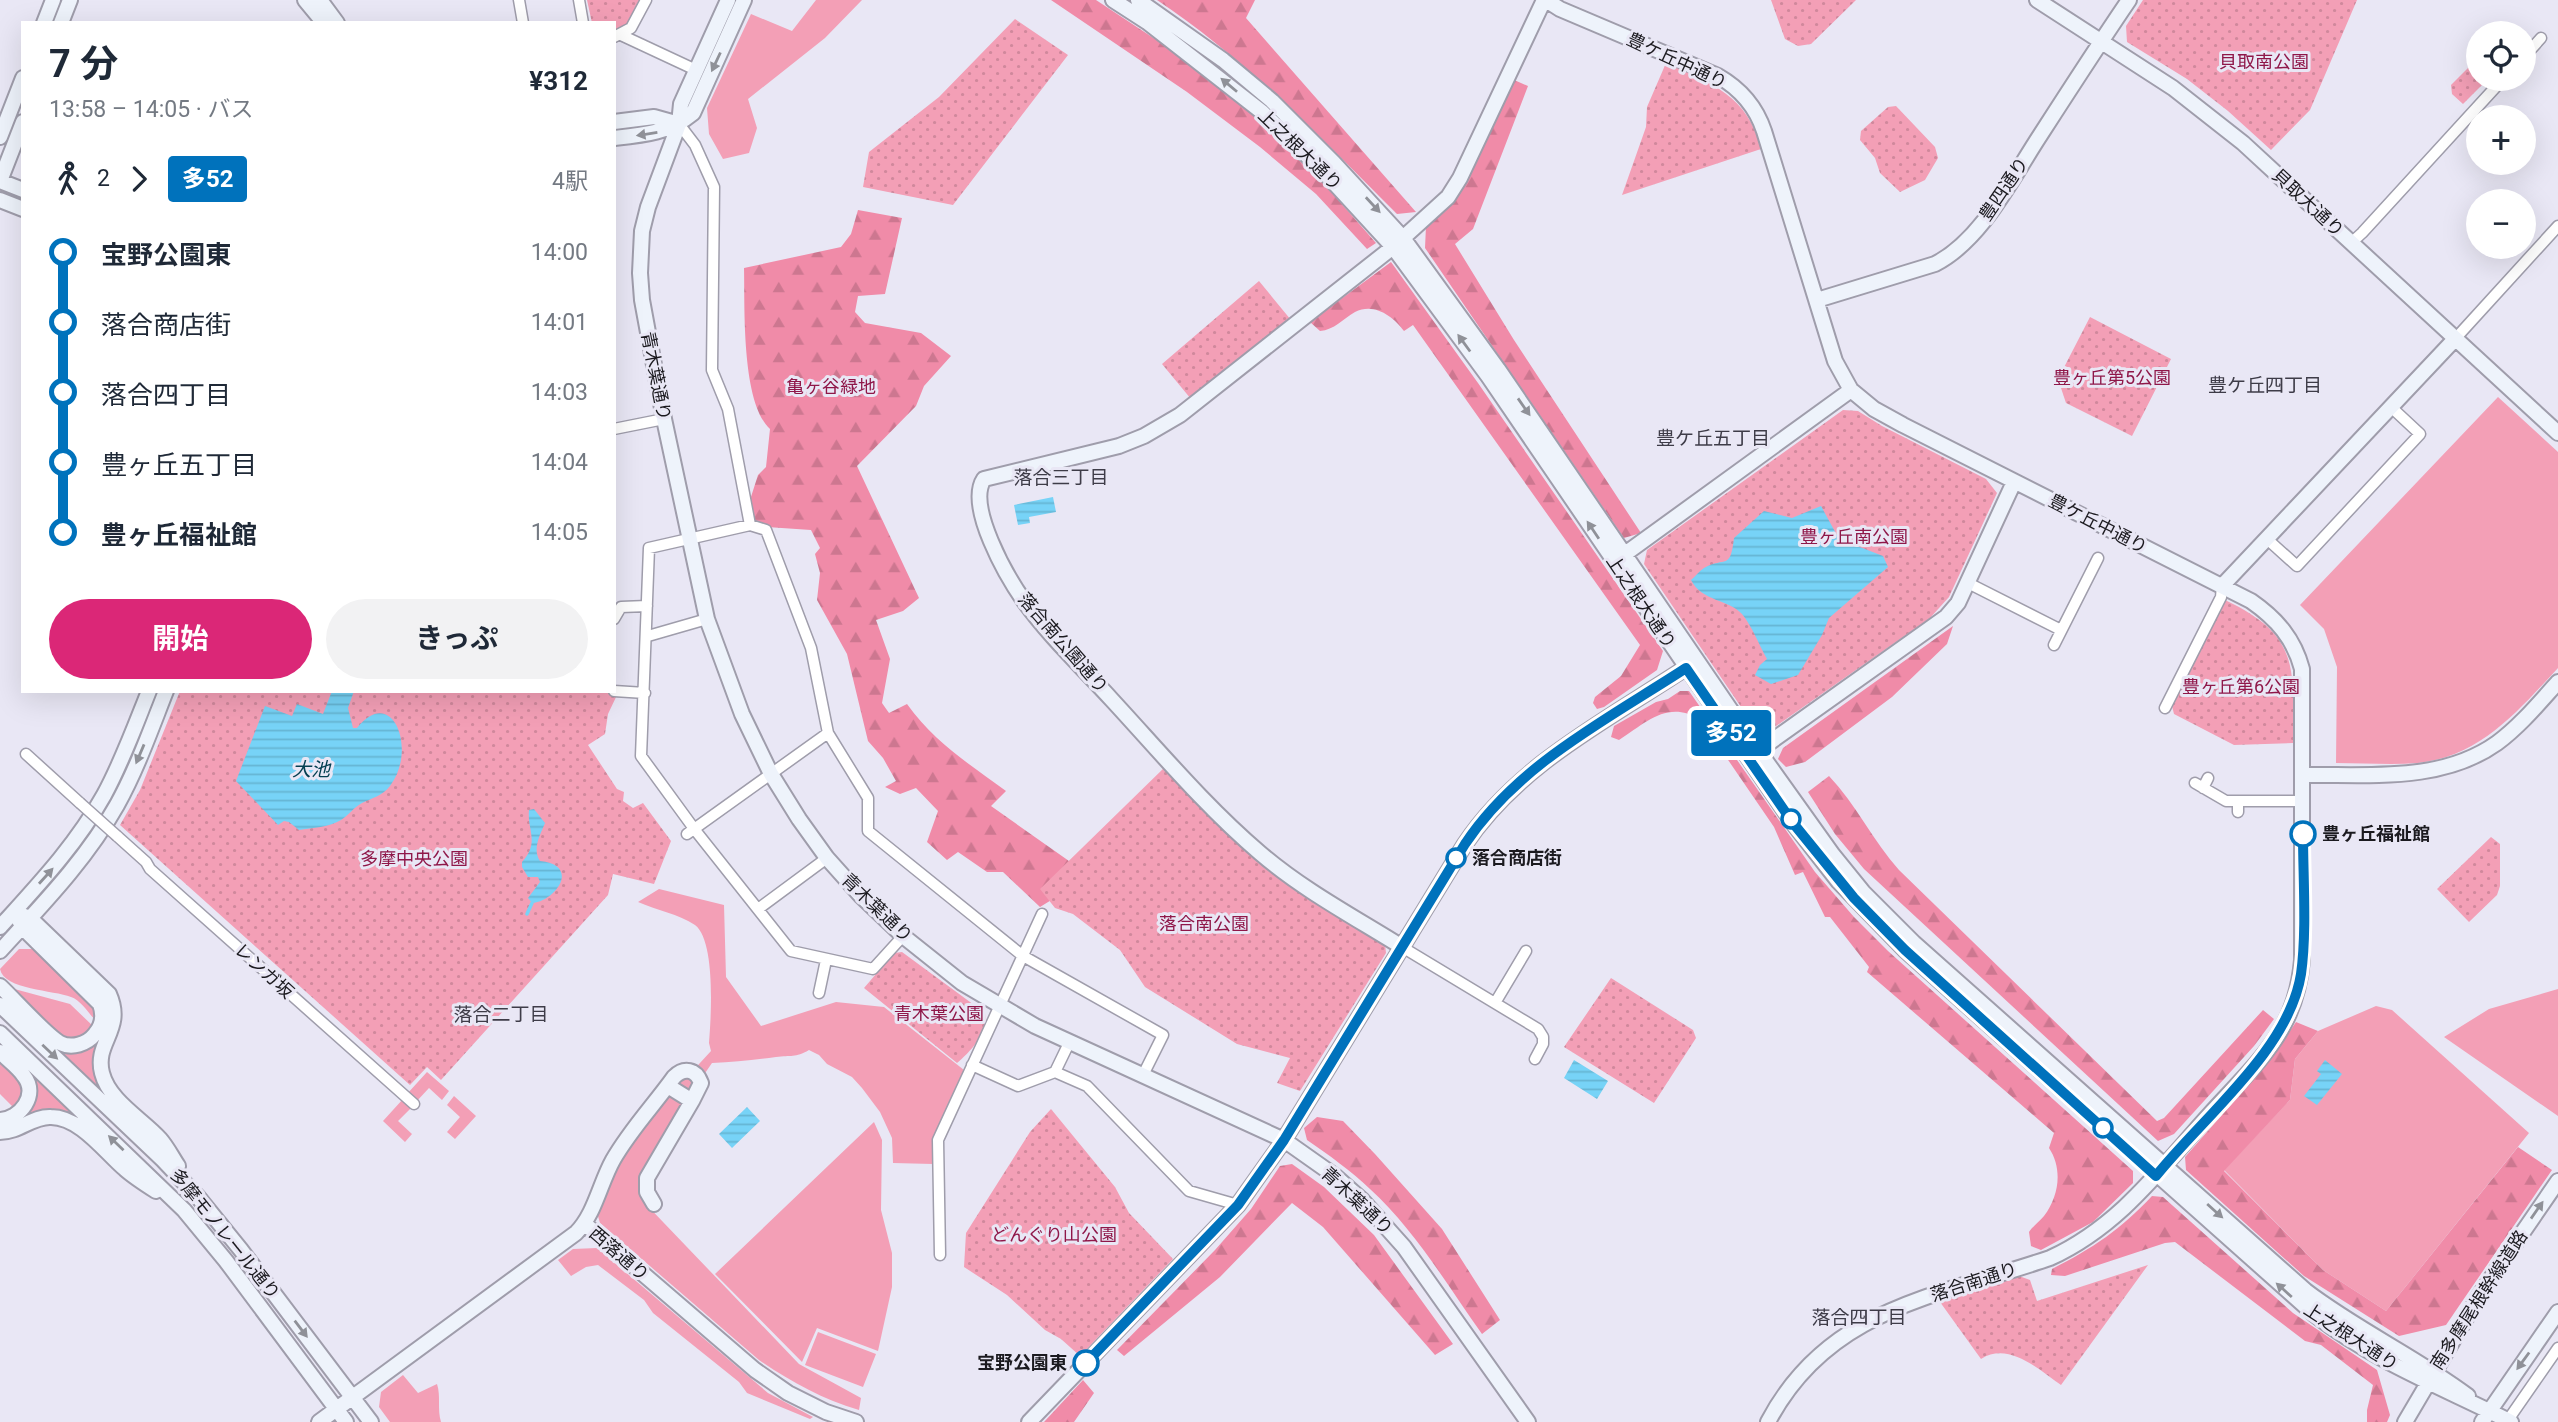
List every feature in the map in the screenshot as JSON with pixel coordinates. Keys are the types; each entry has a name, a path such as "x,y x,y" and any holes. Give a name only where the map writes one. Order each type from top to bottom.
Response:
{"street":[{"path":"45,21 53,0"},
{"path":"62,21 70,0"},
{"path":"305,0 322,21"},
{"path":"320,0 336,21"},
{"path":"519,0 523,21"},
{"path":"579,0 583,21"},
{"path":"617,36 631,28 646,0"},
{"name":"青木葉通り","path":"728,0 681,104 679,124 648,207 639,250 642,300 664,419 707,619 741,714 771,774 828,858 861,897 903,936 954,976 999,1005 1069,1043 1284,1140 1335,1176 1386,1225 1404,1247 1528,1422"},
{"name":"上之根大通り","path":"1113,0 1147,22 1262,112 1398,242"},
{"name":"上之根大通り","path":"1138,0 1223,60 1272,101 1334,163 1398,242 1488,376 1619,557 1823,862 1871,916 1975,1015 2160,1171 2315,1315 2374,1355 2430,1377 2485,1417 2510,1421"},
{"path":"1398,242 1448,197 1460,178 1545,0"},
{"name":"豊ケ丘中通り","path":"1545,0 1560,9 1718,76 1745,97 1761,121 1830,348 1851,390 1884,415 2251,601 2276,620 2287,634 2299,657 2304,684 2302,960 2294,1002 2285,1023 2266,1052 2160,1171"},
{"name":"貝取大通り","path":"2037,0 2173,88 2217,121 2558,433"},
{"name":"豊四通り","path":"1817,300 1935,264 1964,244 2011,180 2129,0"},
{"name":"青木葉通り","path":"679,124 692,113 742,1"},
{"path":"617,36 696,70"},
{"path":"2536,44 2541,38"},
{"path":"0,137 21,83"},
{"path":"2351,243 2492,91"},
{"path":"616,122 654,117 679,124 695,145 714,187 712,370 728,409 750,525"},
{"path":"616,138 656,133 679,124"},
{"path":"21,127 0,181 21,189"},
{"path":"0,200 21,208"},
{"path":"2165,708 2221,597 2222,586 2558,226"},
{"name":"落合南公園通り","path":"1398,242 1180,415 1144,436 1119,446 984,479 979,491 991,541 1024,602 1158,750 1261,855 1304,887 1402,947"},
{"path":"1619,557 1851,390"},
{"path":"2267,539 2297,566 2420,434 2391,407"},
{"path":"616,429 664,419"},
{"path":"1753,754 1933,628 1958,603 2014,481"},
{"path":"903,936 873,969 791,951 691,832 641,756 648,636 649,548 750,525 766,530 811,648 828,733 868,798 868,831 1023,956 1163,1035 1143,1075"},
{"path":"2054,645 2098,558"},
{"path":"1968,583 2061,630"},
{"path":"616,615 621,607 647,606"},
{"path":"648,636 707,619"},
{"path":"1029,1422 1238,1205 1284,1140 1475,829 1514,785 1555,754 1691,664"},
{"path":"2303,775 2409,773 2467,761 2509,733 2558,682"},
{"path":"616,691 645,693"},
{"path":"0,927 70,847 98,805 116,771 148,693"},
{"path":"0,951 82,858 118,804 165,693"},
{"path":"691,832 828,733"},
{"name":"レンガ坂","path":"26,754 146,862 150,869 414,1104"},
{"path":"2202,783 2226,801 2303,801"},
{"path":"2238,801 2238,812"},
{"path":"758,909 828,858"},
{"path":"14,912 109,994 115,1019 102,1050 102,1073 121,1102 161,1140 198,1196"},
{"path":"940,1255 938,1139 1042,914"},
{"path":"0,986 59,1042 68,1045 88,1041 97,1034 102,1024 103,1012 100,1004 26,922"},
{"path":"1402,947 1538,1029 1543,1037 1543,1044 1535,1059"},
{"path":"1495,1003 1525,951"},
{"path":"819,993 825,960"},
{"name":"多摩モノレール通り","path":"0,1005 198,1196 242,1250 371,1422"},
{"name":"多摩モノレール通り","path":"0,1033 184,1210 226,1261 346,1422"},
{"path":"972,1065 1018,1086 1055,1072 1069,1043"},
{"path":"0,1052 25,1076 29,1090 26,1103 18,1115 0,1120"},
{"path":"584,1224 611,1163 623,1144 682,1071 694,1072 701,1083 647,1178 647,1192 654,1204"},
{"path":"1055,1072 1087,1086 1189,1191 1238,1205"},
{"path":"668,1086 692,1101"},
{"path":"0,1132 50,1116 64,1119 80,1129 127,1171 184,1210"},
{"name":"落合南通り","path":"1768,1422 1800,1375 1823,1351 1856,1327 1889,1310 2040,1261 2071,1248 2108,1224 2160,1171"},
{"name":"南多摩尾根幹線道路","path":"2405,1422 2482,1293 2558,1181"},
{"name":"西落通り","path":"319,1422 575,1234 584,1224 755,1370 788,1393 826,1412 856,1422"},
{"path":"2485,1417 2558,1312"},
{"path":"2510,1421 2558,1348"}],"green space":[{"path":"587,0 640,0 627,24 616,31 616,21 592,21"},
{"path":"816,0 862,0 825,38 748,99 757,128 749,153 723,159 709,134 707,108 751,14 792,31"},
{"path":"1051,0 1096,0 1211,76 1259,115 1376,243 1367,249 1316,194 1260,147 1187,92"},
{"path":"1157,0 1255,0 1246,18 1416,212 1397,214 1252,74 1190,23"},
{"path":"1771,0 1856,0 1811,44 1798,46 1785,39"},
{"name":"貝取南公園","path":"2143,0 2357,0 2310,110 2271,150 2187,79 2127,42 2126,26"},
{"path":"1015,19 1068,55 953,205 863,187 869,152 939,97"},
{"path":"1666,63 1698,77 1726,94 1747,116 1761,149 1622,195 1646,127 1647,107"},
{"path":"2466,70 2466,91 2476,91 2463,104 2452,94 2451,85"},
{"path":"1512,79 1528,86 1473,229 1455,244 1514,340 1641,533 1624,538 1425,248 1426,226"},
{"path":"1896,106 1935,147 1938,158 1925,180 1900,192 1880,173 1875,158 1860,140 1861,131 1888,107"},
{"name":"亀ヶ谷緑地","path":"858,210 902,218 885,294 858,296 855,312 865,323 921,333 951,356 924,386 916,406 857,466 919,598 903,611 876,620 890,659 882,703 889,713 907,704 941,741 1006,791 991,806 1069,861 1087,878 1040,907 1003,872 987,872 958,852 947,860 927,842 938,811 916,788 900,794 885,787 896,781 883,758 868,741 847,654 817,600 820,573 815,554 820,548 811,530 767,527 751,518 750,500 758,475 766,467 770,429 761,416 749,376 744,268 841,247 851,234"},
{"path":"1391,262 1663,651 1657,670 1604,707 1597,709 1593,703 1595,697 1621,676 1640,645 1413,325 1404,331 1383,312 1369,309 1355,312 1325,330 1320,331 1310,322"},
{"path":"1259,281 1291,320 1191,399 1162,364"},
{"name":"豊ヶ丘第5公園","path":"2090,317 2171,359 2132,436 2066,403 2058,379"},
{"path":"2498,397 2558,452 2558,668 2497,729 2461,752 2418,763 2336,763 2337,667 2324,629 2300,605"},
{"name":"豊ヶ丘南公園","path":"1843,410 1858,411 1986,479 1997,493 1949,597 1930,618 1769,731 1756,729 1644,564 1647,550"},
{"name":"豊ヶ丘第6公園","path":"2225,600 2250,613 2268,627 2280,641 2288,657 2292,674 2293,743 2234,745 2174,714 2172,706"},
{"path":"1953,626 1947,644 1892,697 1805,762 1786,767 1778,759 1783,748"},
{"path":"1680,691 1689,691 1815,872 1854,917 1888,951 2133,1171 2133,1183 2093,1222 2041,1250 2031,1246 2029,1232 2044,1216 2056,1191 2058,1173 2049,1148 2054,1133 1867,972 1869,967 1830,917 1825,917 1803,872 1795,875 1774,827 1700,719 1677,712 1667,713 1648,720 1619,740 1611,737 1614,726"},
{"name":"多摩中央公園","path":"179,693 608,693 617,695 608,714 605,734 588,745 617,789 624,792 623,801 633,808 643,803 671,841 654,884 613,874 608,895 441,1080 427,1067 410,1085 120,825 140,790"},
{"name":"落合南公園","path":"1166,766 1221,825 1385,944 1386,953 1300,1091 1277,1083 1290,1058 1237,1044 1145,987 1120,950 1073,914 1055,908 1040,889"},
{"path":"1829,776 1899,870 2157,1121 2164,1118 2263,1010 2274,1019 2254,1046 2174,1134 2158,1141 1864,869 1835,834 1808,792"},
{"path":"2491,837 2500,844 2500,886 2497,895 2469,922 2437,889"},
{"path":"659,889 724,905 726,977 761,1026 836,1002 884,1007 964,1070 933,1138 933,1164 893,1163 892,1138 880,1112 852,1077 827,1064 819,1055 809,1050 793,1056 712,1063 681,1108 640,1179 641,1199 799,1364 861,1398 859,1410 807,1389 759,1360 600,1223 597,1213 616,1168 678,1085 680,1078 688,1076 711,1051 711,981 702,934 695,925 682,918 638,902"},
{"path":"19,949 35,949 94,1006 95,1020 74,999 20,985 4,976 0,969"},
{"name":"青木葉公園","path":"902,952 985,1013 981,1034 973,1047 957,1063 864,988 894,953"},
{"path":"1611,978 1693,1030 1696,1038 1654,1103 1564,1047"},
{"path":"7,987 70,1004 94,1027 78,1038 59,1037"},
{"path":"2558,989 2558,1116 2444,1037 2489,1009"},
{"path":"2376,1006 2392,1010 2529,1133 2386,1311 2323,1270 2224,1170 2290,1100 2295,1059 2318,1031"},
{"path":"2296,1022 2318,1031 2295,1059 2290,1100 2224,1171 2323,1270 2386,1311 2518,1147 2552,1170 2446,1325 2399,1336 2304,1276 2186,1170 2185,1157 2271,1059"},
{"path":"105,1036 109,1098 52,1043"},
{"path":"0,1058 23,1085 22,1100 15,1109 0,1094"},
{"path":"427,1072 449,1091 442,1100 429,1088 416,1102 407,1094"},
{"path":"29,1073 95,1135 75,1121 22,1118 25,1115"},
{"path":"454,1096 476,1116 455,1139 447,1132 460,1117 447,1105"},
{"path":"403,1099 412,1107 398,1121 412,1134 405,1142 383,1121"},
{"name":"どんぐり山公園","path":"1051,1109 1115,1187 1129,1213 1173,1259 1080,1356 1061,1339 1045,1330 1007,1295 964,1267 966,1233 1030,1132"},
{"path":"1317,1117 1343,1121 1375,1154 1442,1229 1500,1320 1482,1334 1402,1222 1355,1176 1307,1140 1304,1128"},
{"path":"874,1122 882,1140 881,1210 892,1253 892,1287 878,1351 817,1328 802,1362 715,1274"},
{"path":"1292,1164 1324,1187 1374,1235 1453,1344 1435,1355 1323,1227 1292,1203 1220,1277 1124,1356 1117,1350 1215,1250 1251,1209 1280,1166"},
{"path":"2152,1196 2163,1197 2293,1313 2377,1370 2390,1415 2387,1422 2367,1422 2373,1385 2321,1345 2305,1341 2175,1242 2065,1276 2051,1275 2052,1269 2105,1237 2129,1219"},
{"path":"597,1248 768,1393 813,1417 810,1419 747,1393 739,1382 653,1313 644,1300 598,1265 586,1267 571,1276 558,1260 573,1249"},
{"path":"2148,1265 2061,1385 2033,1365 2013,1355 1992,1354 1981,1359 1940,1302 2019,1276 2030,1280 2037,1301"},
{"path":"818,1332 876,1354 863,1387 805,1365"},
{"path":"403,1375 418,1393 437,1384 441,1422 390,1422 379,1407 381,1392"},
{"path":"1083,1380 1094,1393 1074,1422 1044,1422"}],"water":[{"path":"1053,497 1056,512 1029,517 1030,523 1018,525 1014,505"},
{"path":"1821,506 1839,539 1883,556 1888,567 1829,618 1798,675 1771,684 1755,675 1767,659 1742,614 1730,605 1702,592 1691,580 1704,568 1729,559 1734,538 1764,511 1792,518"},
{"name":"大池","path":"331,693 353,693 348,708 353,728 357,728 370,716 381,713 390,717 401,740 402,755 398,771 384,792 359,805 337,822 299,830 289,822 284,821 278,825 236,781 265,706 292,716 297,704 323,714"},
{"path":"534,809 545,823 538,842 540,861 552,864 559,869 562,876 556,890 541,901 532,903 528,898 540,882 538,877 528,877 522,862 532,842 529,810"},
{"path":"1574,1060 1608,1081 1597,1099 1564,1078"},
{"path":"2325,1060 2342,1074 2317,1105 2304,1096 2321,1074 2317,1071"},
{"path":"747,1107 760,1121 732,1148 719,1134"}],"waterway":[{"path":"527,914 532,903"}],"bus line":[{"name":"多52","path":"1086,1363 1238,1205 1284,1140 1465,844 1492,807 1514,785 1555,754 1686,668 1793,823 1838,881 1905,950 1975,1015 2156,1176 2266,1052 2285,1023 2301,975 2303,834"}],"place":[{"name":"豊ヶ丘福祉館","path":"2303,834"},
{"name":"落合商店街","path":"1456,858"},
{"name":"宝野公園東","path":"1086,1363"}],"district":[{"name":"豊ケ丘四丁目","path":"2265,385"},
{"name":"豊ケ丘五丁目","path":"1713,438"},
{"name":"落合三丁目","path":"1061,477"},
{"name":"落合二丁目","path":"501,1014"},
{"name":"落合四丁目","path":"1859,1317"}]}
